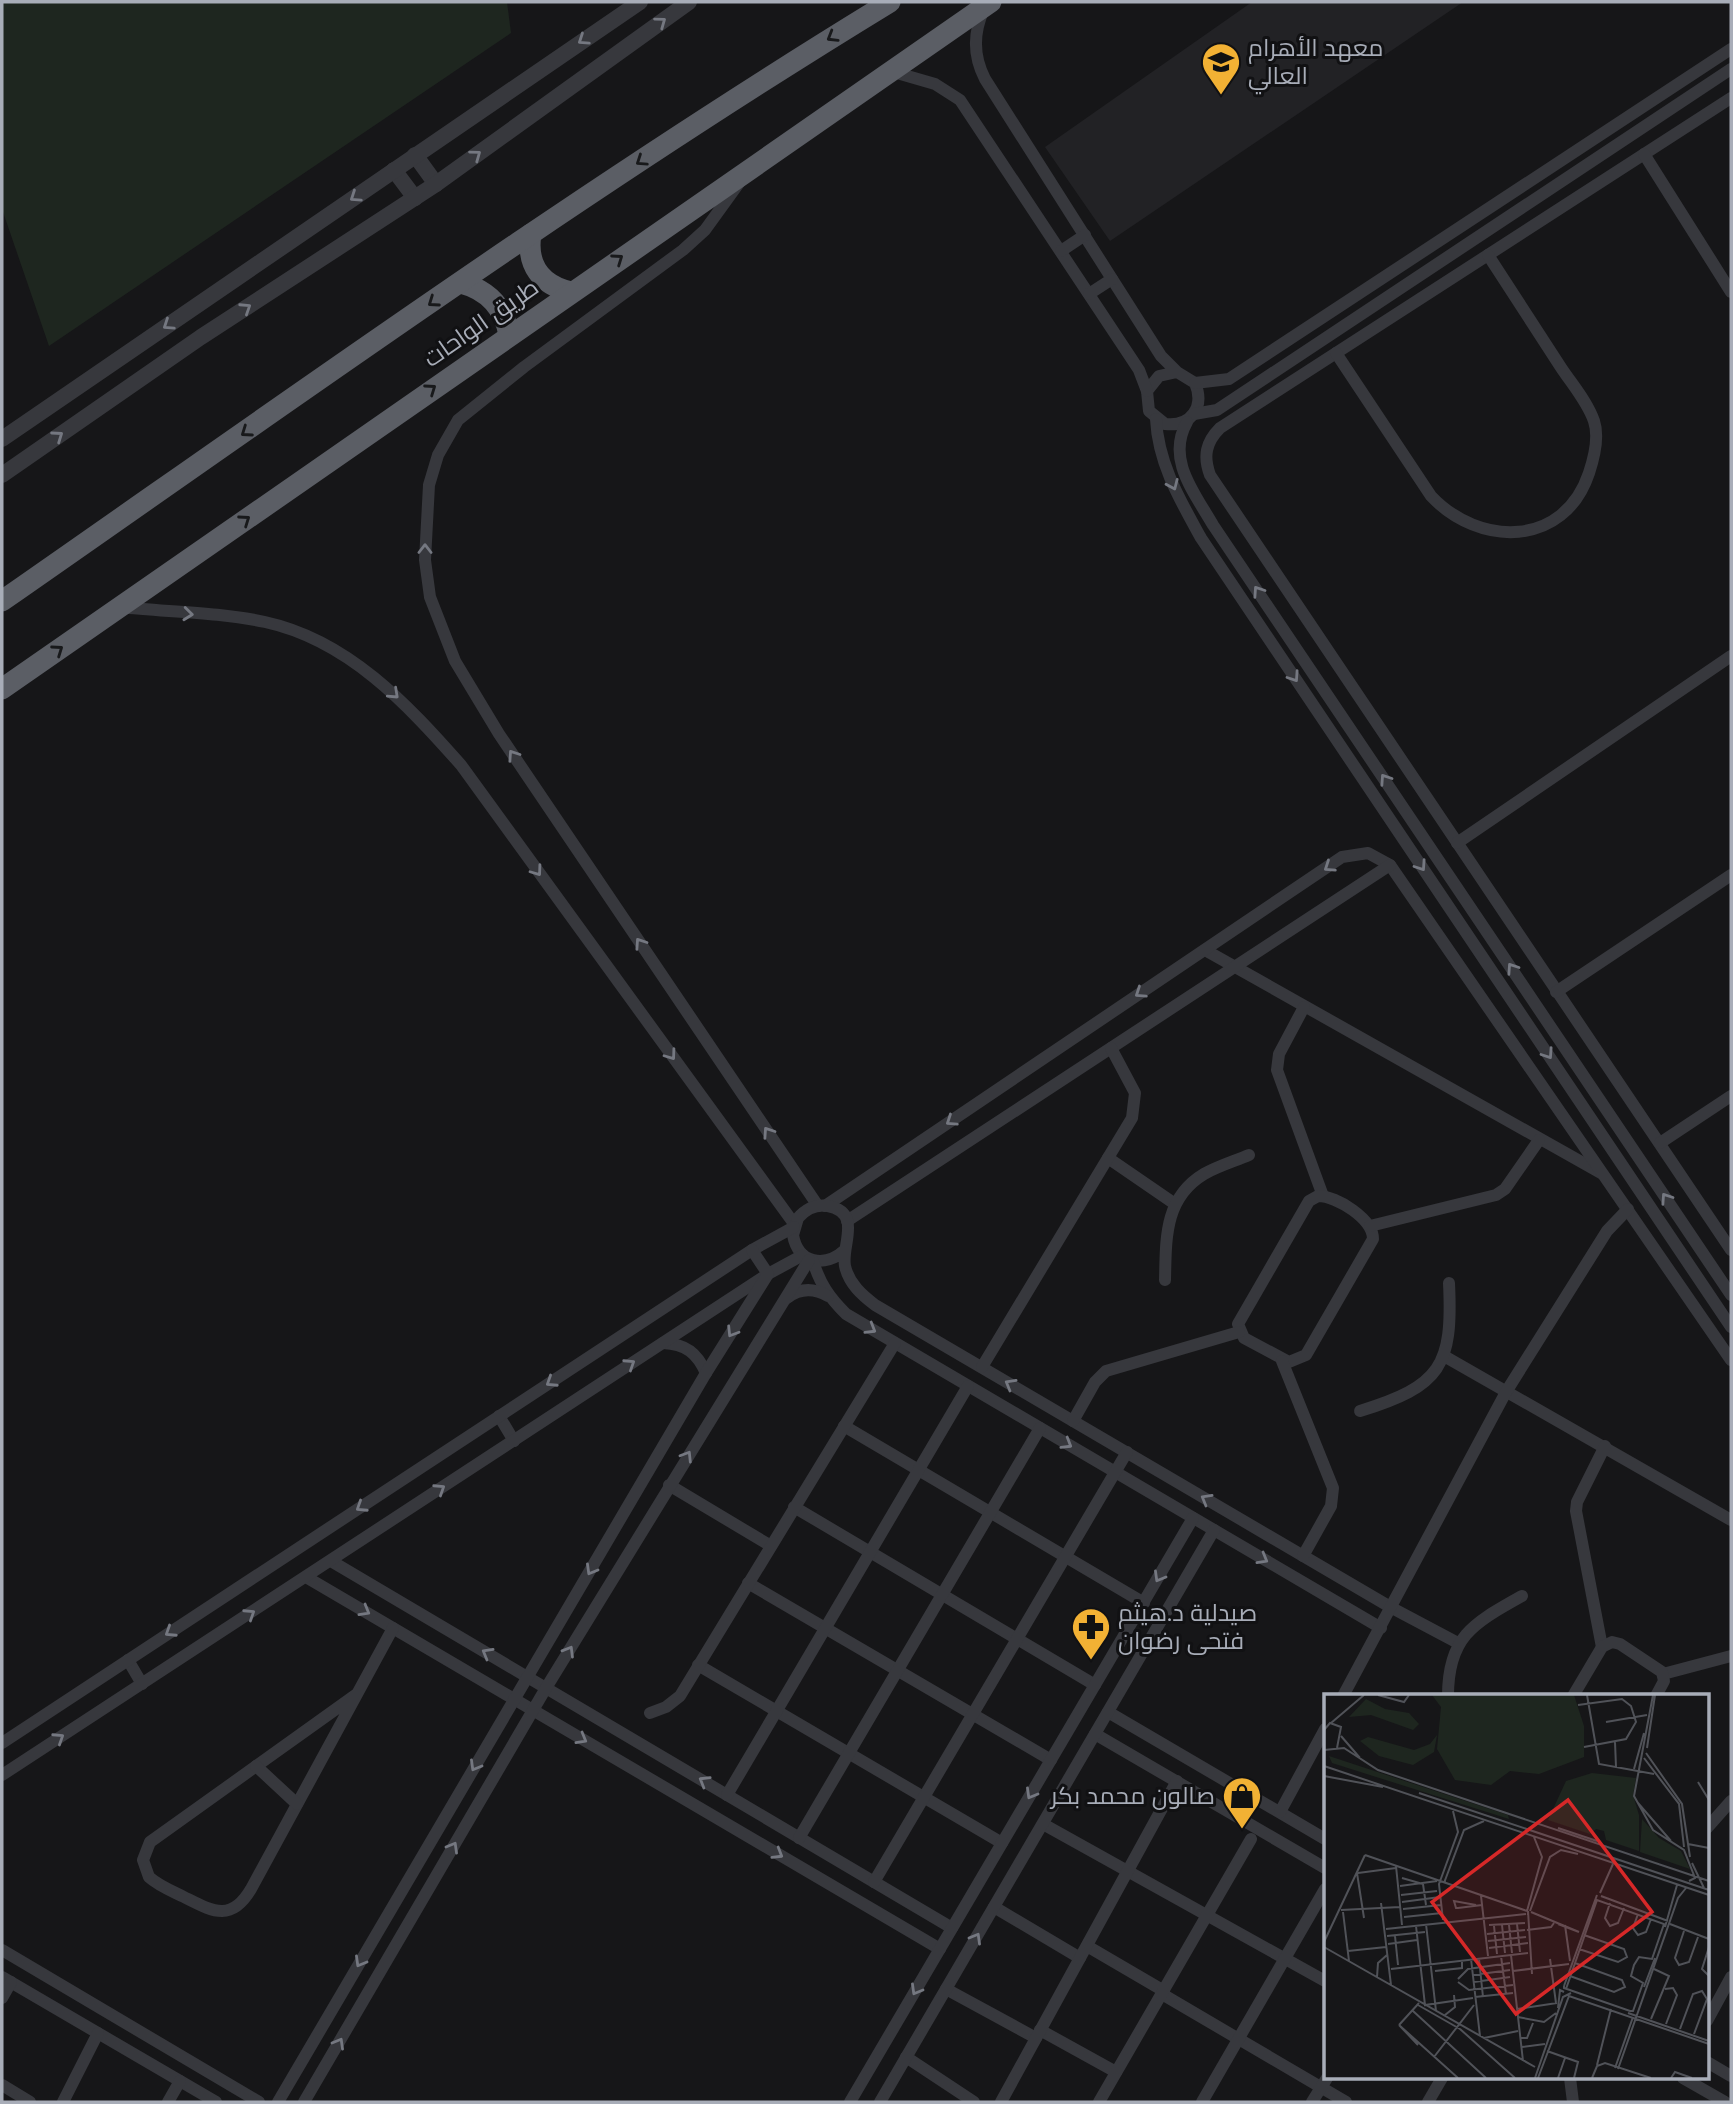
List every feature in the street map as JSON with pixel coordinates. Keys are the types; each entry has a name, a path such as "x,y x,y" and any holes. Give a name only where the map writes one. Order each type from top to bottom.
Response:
{"highway":[{"name":"طريق الواحات","path":"2,601 531,234 778,71 890,2"},
{"name":"طريق الواحات","path":"2,689 988,4"},
{"path":"531,234 531,261 537,273 546,282 571,292"},
{"path":"461,283 484,292 494,300 502,311 509,335"}],"street":[{"path":"2,439 639,2"},
{"path":"2,475 201,337 436,184 689,2"},
{"path":"988,4 975,40 980,69 1161,356 1177,372 1195,383 1229,379 1731,48"},
{"path":"890,71 935,84 960,100 1139,370 1147,391 1149,411 1165,424 1217,410 1731,69"},
{"path":"1702,87 1714,108"},
{"path":"1731,98 1220,428 1207,445 1206,465 1422,792 1731,1250"},
{"path":"1644,154 1731,292"},
{"path":"415,155 436,184"},
{"path":"748,169 705,230 683,250 524,367 458,420 438,455 429,485 425,560 430,597 442,631 492,724 822,1206 842,1213 847,1221 850,1241 845,1250 845,1266 851,1282 862,1295 1392,1608 1458,1643"},
{"path":"394,170 415,198"},
{"path":"1060,251 1085,234"},
{"path":"1336,353 1431,496 1442,508 1471,525 1502,533 1534,529 1555,520 1572,505 1587,478 1593,461 1594,422 1488,255"},
{"path":"1089,294 1112,279"},
{"path":"1402,287 1413,303"},
{"path":"1147,391 1159,376 1177,372"},
{"path":"1195,383 1199,404 1177,449 1197,498 1731,1295"},
{"path":"1156,419 1162,458 1171,484 1201,538 1731,1327"},
{"path":"120,607 264,622 306,635 372,673 420,719 461,765 794,1226 794,1242 808,1259 829,1297 846,1314 1381,1628"},
{"path":"1457,843 1731,656"},
{"path":"1402,804 1422,792"},
{"path":"2,1743 752,1250 794,1226 804,1212 822,1206 1342,857 1368,853 1390,865 1731,1360"},
{"path":"847,1221 1390,865"},
{"path":"1556,992 1731,875"},
{"path":"1205,950 1604,1175"},
{"path":"1304,1007 1279,1054 1277,1070 1323,1196 1370,1226 1373,1239 1306,1355 1295,1362 1282,1361 1239,1332 1238,1324 1309,1201 1323,1196"},
{"path":"1530,1029 1546,1018"},
{"path":"982,1367 1108,1158 1135,1107 1132,1084 1111,1048"},
{"path":"1660,1143 1731,1096"},
{"path":"1370,1226 1496,1195 1505,1189 1539,1140"},
{"path":"1166,1280 1167,1227 1175,1204 1188,1186 1206,1173 1249,1154"},
{"path":"1108,1158 1175,1204"},
{"path":"1681,1220 1701,1206"},
{"path":"1344,1694 1506,1392 1607,1231 1628,1209"},
{"path":"752,1250 768,1274"},
{"path":"2,1776 768,1274 808,1259 825,1262 845,1250"},
{"path":"304,2102 546,1688 808,1259"},
{"path":"278,2102 706,1373 768,1274"},
{"path":"1360,1411 1408,1395 1429,1380 1444,1356 1451,1334 1449,1283"},
{"path":"784,1301 801,1291 820,1292 829,1297"},
{"path":"846,1314 862,1295"},
{"path":"1073,1421 1095,1382 1106,1371 1239,1332"},
{"path":"663,1343 677,1344 690,1350 700,1360 706,1373"},
{"path":"650,1713 666,1707 680,1696 895,1343"},
{"path":"1444,1356 1731,1520"},
{"path":"1282,1361 1333,1488 1331,1506 1303,1556"},
{"path":"727,1795 968,1386"},
{"path":"499,1416 513,1441"},
{"path":"844,1426 1144,1603"},
{"path":"799,1838 1040,1428"},
{"path":"1602,1647 1576,1511 1577,1502 1605,1446"},
{"path":"874,1882 1127,1452"},
{"path":"669,1485 771,1546"},
{"path":"794,1507 1095,1685"},
{"path":"850,2102 1193,1518"},
{"path":"615,1528 636,1539"},
{"path":"880,2102 1214,1530"},
{"path":"331,1561 952,1928"},
{"path":"306,1577 940,1949"},
{"path":"748,1583 1051,1760"},
{"path":"1448,1694 1449,1668 1458,1643 1475,1624 1522,1596"},
{"path":"357,1694 150,1842 143,1860 149,1877 213,1912 231,1910 245,1898 297,1804 357,1694 393,1628"},
{"path":"1574,1694 1602,1647 1609,1643 1620,1644 1663,1674 1731,1656"},
{"path":"128,1660 142,1684"},
{"path":"698,1665 1002,1843"},
{"path":"1657,1694 1663,1684 1663,1674"},
{"path":"1108,1712 1324,1838"},
{"path":"1280,1812 1324,1731"},
{"path":"1095,1734 1324,1867"},
{"path":"256,1766 297,1804"},
{"path":"1001,2102 1177,1781"},
{"path":"1708,1827 1731,1802"},
{"path":"729,1825 742,1804"},
{"path":"1042,1824 1324,1980"},
{"path":"1099,2102 1251,1839"},
{"path":"1202,2102 1324,1891"},
{"path":"994,1907 1080,1958"},
{"path":"381,1927 400,1937"},
{"path":"1087,1946 1238,2039 1324,2083 1346,2102"},
{"path":"2,1950 259,2102"},
{"path":"1708,2019 1731,1977"},
{"path":"2,1997 6,1979 216,2102"},
{"path":"946,1989 1116,2072"},
{"path":"63,2102 98,2033"},
{"path":"906,2057 974,2102"},
{"path":"1708,2063 1731,2076"},
{"path":"870,2068 893,2079"},
{"path":"1428,2102 1442,2080"},
{"path":"1570,2080 1573,2102"},
{"path":"1686,2080 1725,2102"},
{"path":"168,2102 180,2081"},
{"path":"1312,2102 1324,2083"},
{"path":"2,2085 30,2102"}],"shaded area":[{"path":"2,2 507,2 511,33 49,346 2,209"},
{"name":"معهد الأهرام العالي","path":"1252,2 1463,2 1110,241 1045,147"}],"place":[{"name":"معهد الأهرام العالي","path":"1221,96"},
{"name":"صيدلية د.هيثم فتحى رضوان","path":"1091,1661"},
{"name":"صالون محمد بكر","path":"1242,1830"}]}
